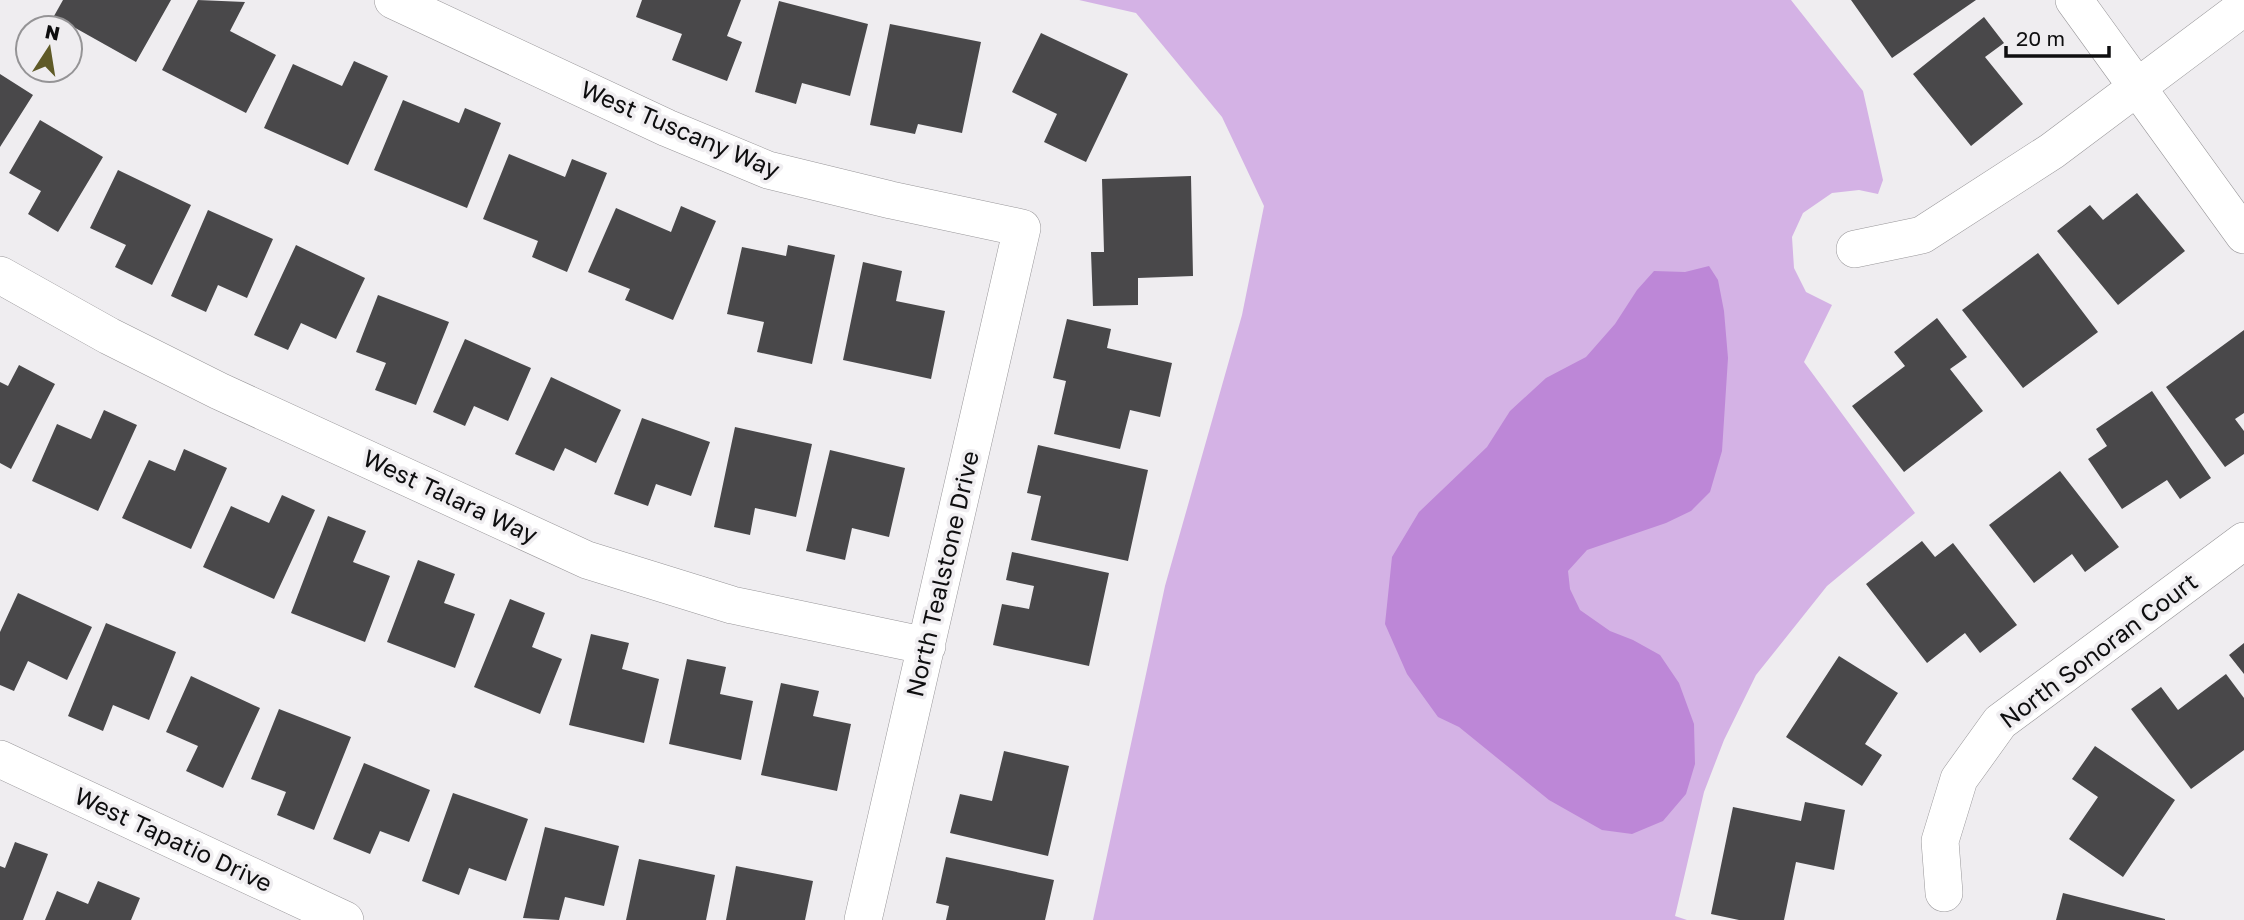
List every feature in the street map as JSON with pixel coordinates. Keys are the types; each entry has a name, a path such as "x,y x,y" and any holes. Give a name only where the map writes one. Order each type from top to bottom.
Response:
{"street":[{"name":"West Tuscany Way","path":"393,0 667,128 768,170 1022,228"},
{"path":"2074,0 2244,235"},
{"path":"1855,249 1922,235 2052,151 2244,6"},
{"name":"North Tealstone Drive","path":"863,920 1022,228"},
{"name":"West Talara Way","path":"0,275 109,336 219,391 587,560 732,606 927,646"},
{"name":"North Sonoran Court","path":"1944,892 1940,841 1959,779 2000,722 2244,541"},
{"name":"West Tapatio Drive","path":"0,760 345,920"}],"shaded area":[{"path":"1079,0 1791,0 1863,91 1883,180 1878,194 1859,190 1832,193 1803,213 1792,237 1794,268 1806,292 1832,305 1804,362 1915,513 1827,586 1756,675 1724,740 1704,792 1675,916 1687,920 1093,920 1165,586 1242,315 1264,206 1222,117 1136,13"},
{"path":"1709,266 1718,280 1728,358 1722,451 1710,492 1691,511 1666,523 1587,550 1568,571 1570,589 1580,610 1610,631 1660,655 1679,683 1694,724 1695,764 1686,794 1663,821 1632,834 1602,830 1549,800 1459,727 1438,717 1407,674 1385,624 1392,557 1419,512 1487,447 1510,411 1546,378 1586,357 1615,324 1637,290 1654,271 1685,272"}],"building":[{"path":"63,0 171,0 136,62 84,33 84,14 55,14"},
{"path":"198,0 245,2 230,31 276,55 246,113 162,70"},
{"path":"642,0 741,0 727,36 742,42 727,81 672,60 682,34 636,17"},
{"path":"1851,0 1976,0 1892,58"},
{"path":"779,1 868,24 850,96 802,83 796,104 755,92"},
{"path":"1984,17 2004,43 1985,57 2023,104 1971,146 1913,74"},
{"path":"890,24 981,42 962,133 918,124 915,134 870,125"},
{"path":"1041,33 1128,74 1086,162 1044,142 1057,114 1012,92"},
{"path":"354,61 388,76 348,165 264,128 293,64 342,86"},
{"path":"0,74 33,95 0,147"},
{"path":"403,100 459,123 465,108 501,123 467,208 374,170"},
{"path":"40,120 103,157 58,232 28,214 41,191 9,173"},
{"path":"509,154 565,177 572,159 607,173 567,272 532,257 538,241 483,219"},
{"path":"118,170 191,205 152,285 115,267 126,245 90,228"},
{"path":"1191,176 1193,276 1138,278 1138,305 1093,306 1091,252 1104,252 1102,179"},
{"path":"2137,193 2185,251 2118,305 2057,231 2090,205 2103,220"},
{"path":"681,206 716,221 673,320 625,300 630,289 588,272 616,208 671,232"},
{"path":"208,210 273,239 247,298 218,285 206,312 171,296"},
{"path":"296,245 365,278 336,339 301,323 288,350 254,335"},
{"path":"788,245 835,255 812,364 757,352 764,322 727,314 742,247 786,256"},
{"path":"2038,253 2098,332 2023,388 1962,310"},
{"path":"863,262 902,271 896,301 945,311 931,379 843,360"},
{"path":"378,295 449,322 416,405 375,390 386,363 356,352"},
{"path":"1937,318 1967,357 1950,369 1983,411 1904,472 1852,406 1905,366 1894,352"},
{"path":"1067,319 1111,329 1107,348 1172,363 1160,417 1130,410 1120,449 1054,434 1066,381 1053,378"},
{"path":"2244,330 2244,413 2235,419 2244,431 2244,454 2225,467 2166,387"},
{"path":"465,339 531,368 508,421 474,406 465,426 433,412"},
{"path":"19,365 55,384 11,469 0,463 0,382 8,386"},
{"path":"551,377 621,410 596,463 565,448 554,471 515,454"},
{"path":"2152,391 2211,478 2180,499 2167,480 2122,509 2088,459 2107,446 2096,429"},
{"path":"104,410 137,425 98,511 32,481 57,424 91,439"},
{"path":"642,418 710,442 691,496 656,484 648,506 614,494"},
{"path":"735,427 812,444 796,517 755,508 750,535 714,527"},
{"path":"1038,445 1148,470 1128,561 1031,540 1041,496 1027,493"},
{"path":"184,449 227,468 191,549 122,518 149,460 175,471"},
{"path":"830,450 905,468 889,537 852,528 845,560 806,551"},
{"path":"2060,471 2119,547 2085,572 2072,554 2034,583 1989,525"},
{"path":"282,495 315,510 274,599 203,567 231,506 269,523"},
{"path":"328,516 366,531 353,562 390,576 365,642 291,613"},
{"path":"1922,541 1935,557 1953,543 2017,625 1980,653 1965,633 1927,663 1866,584"},
{"path":"1012,552 1109,573 1089,666 993,645 1002,604 1029,609 1034,586 1006,580"},
{"path":"418,560 455,574 444,603 475,614 455,668 387,642"},
{"path":"18,593 92,627 67,680 28,661 14,691 0,685 0,632"},
{"path":"510,599 545,613 532,647 562,659 540,714 474,687"},
{"path":"106,623 176,652 149,720 113,705 103,731 68,716"},
{"path":"591,634 629,643 622,669 659,679 644,743 569,725"},
{"path":"2244,643 2244,674 2229,655"},
{"path":"1839,656 1898,693 1865,744 1882,755 1862,786 1786,737"},
{"path":"687,659 726,667 720,694 753,701 741,760 669,744"},
{"path":"2226,674 2244,698 2244,750 2191,789 2131,709 2161,687 2178,710"},
{"path":"191,676 260,708 223,788 186,771 198,746 166,732"},
{"path":"781,683 819,691 813,716 851,724 837,791 761,775"},
{"path":"279,709 351,737 314,830 277,815 286,792 251,779"},
{"path":"2095,746 2175,800 2123,877 2069,839 2098,797 2072,779"},
{"path":"1004,751 1069,766 1048,856 950,833 960,794 992,801"},
{"path":"364,763 430,790 409,842 380,831 370,854 333,839"},
{"path":"453,793 528,819 506,881 469,868 459,895 422,881"},
{"path":"1805,802 1845,810 1834,870 1796,862 1784,920 1739,920 1711,914 1733,807 1801,821"},
{"path":"545,827 619,846 604,906 565,897 559,920 523,918"},
{"path":"15,842 48,854 23,920 0,920 0,866 5,868"},
{"path":"946,857 1054,880 1045,920 946,920 949,906 936,903"},
{"path":"639,859 715,875 706,920 626,920"},
{"path":"736,866 813,881 805,920 726,920"},
{"path":"98,881 140,898 131,920 45,920 57,891 88,904"},
{"path":"2063,893 2165,919 2165,920 2056,920"}]}
